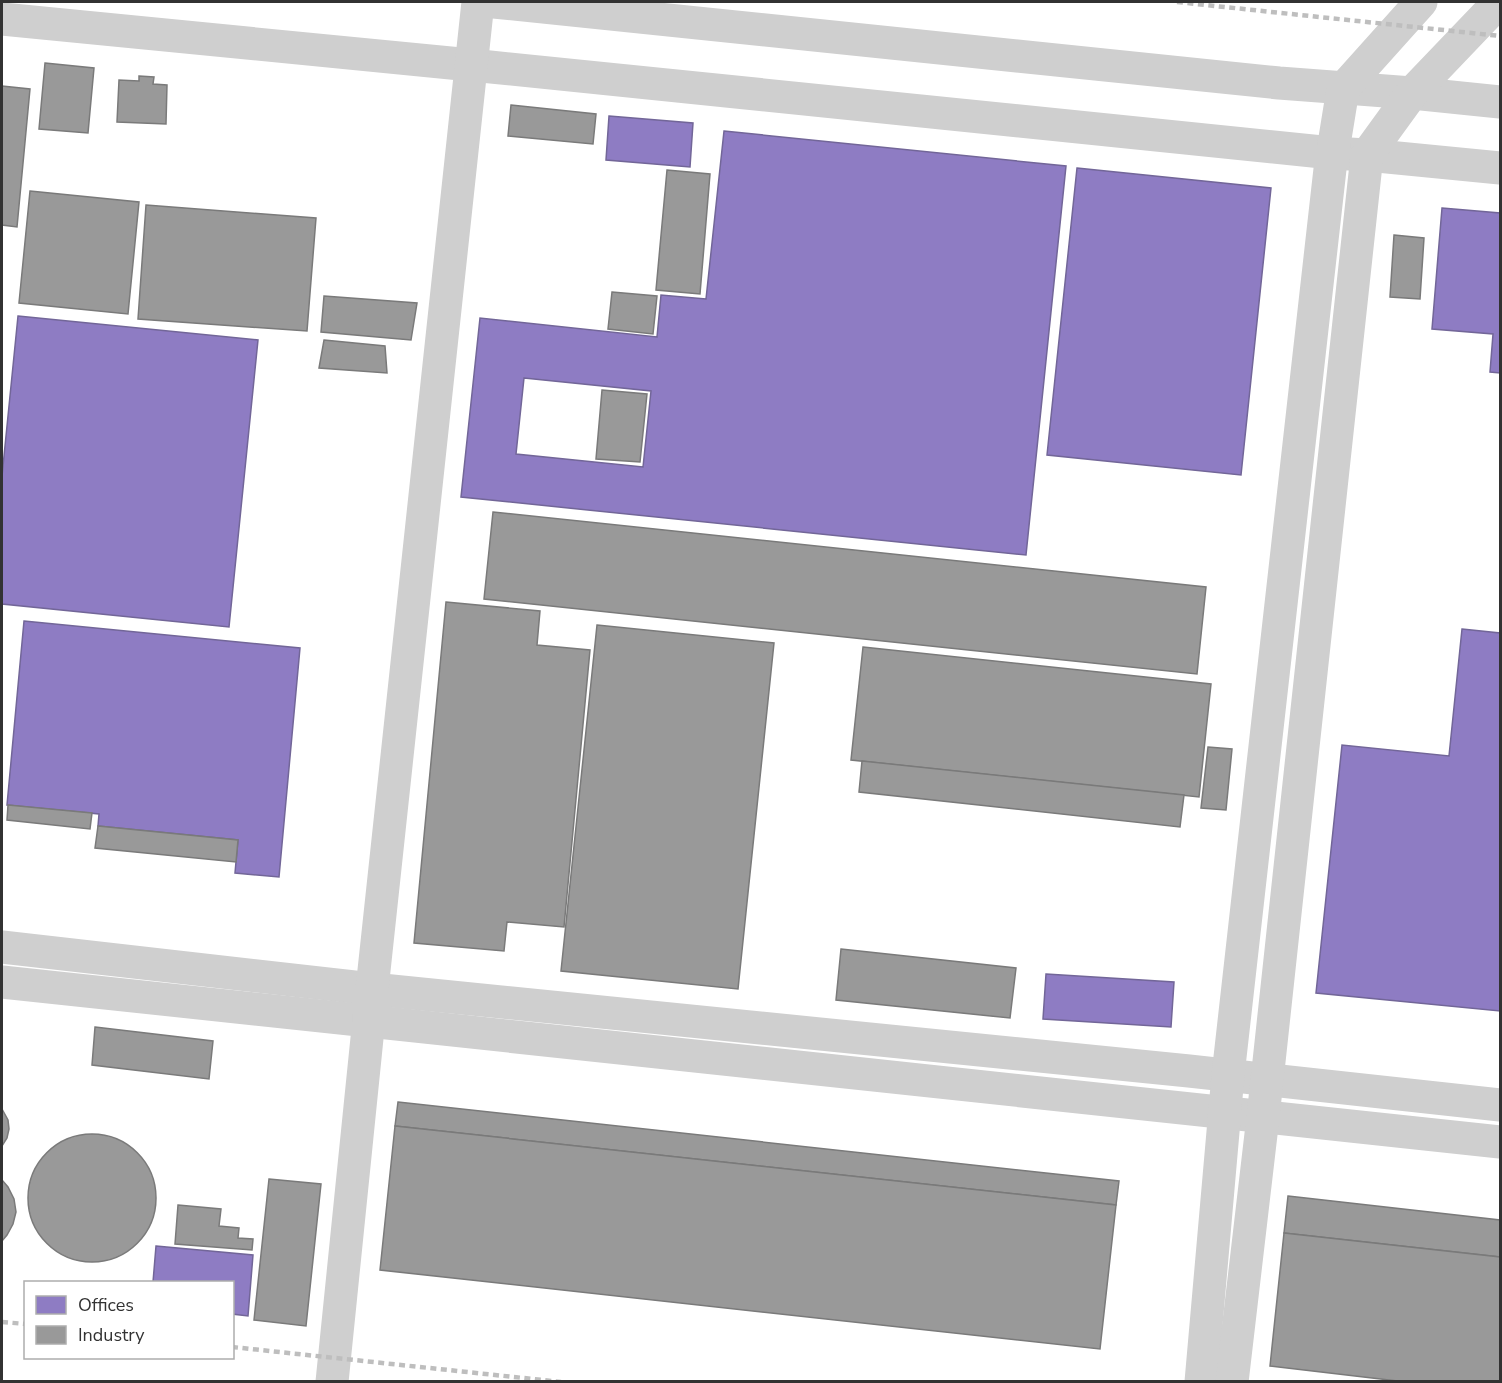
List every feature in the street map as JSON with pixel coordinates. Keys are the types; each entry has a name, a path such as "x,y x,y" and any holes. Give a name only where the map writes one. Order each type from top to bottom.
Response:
{"street":[{"path":"332,1382 478,2"},
{"path":"494,2 1342,89 1500,102"},
{"path":"1202,1382 1228,1075 1332,153 1342,89 1421,2"},
{"path":"1232,1382 1263,1117 1367,155 1412,93 1499,2"},
{"path":"2,20 1500,168"},
{"path":"2,947 372,989 1228,1075 1500,1105"},
{"path":"2,982 1500,1142"}],"building: Offices":[{"path":"609,116 693,123 690,167 606,160"},
{"path":"724,131 1066,166 1026,555 461,497 480,318 657,337 661,295 706,299","holes":["524,378 651,391 643,467 516,454"]},
{"path":"1077,168 1271,188 1241,475 1047,455"},
{"path":"1442,208 1500,213 1500,373 1490,372 1493,334 1432,329"},
{"path":"18,316 258,340 229,627 2,604 2,476"},
{"path":"24,621 300,648 279,877 235,873 238,840 98,826 99,814 7,805"},
{"path":"1462,629 1500,633 1500,1011 1316,993 1342,745 1449,756"},
{"path":"1046,974 1174,982 1171,1027 1043,1019"},
{"path":"156,1246 253,1255 248,1316 234,1314 234,1281 153,1281"}],"building: Industry":[{"path":"45,63 94,68 88,133 39,129"},
{"path":"139,76 154,77 153,84 167,85 166,124 117,122 119,80 139,81"},
{"path":"2,86 30,89 17,227 2,225"},
{"path":"511,105 596,114 593,144 508,136"},
{"path":"667,170 710,174 700,294 656,290"},
{"path":"30,191 139,202 128,314 19,303"},
{"path":"146,205 316,218 307,331 138,319"},
{"path":"1394,235 1424,238 1420,299 1390,297"},
{"path":"612,292 657,296 653,334 608,329"},
{"path":"324,296 417,303 411,340 321,332"},
{"path":"324,340 385,346 387,373 319,368"},
{"path":"602,390 647,394 640,462 596,459"},
{"path":"493,512 1206,587 1197,674 484,599"},
{"path":"446,602 540,611 537,645 590,650 564,927 507,922 504,951 414,943"},
{"path":"597,625 774,643 738,989 561,971"},
{"path":"863,647 1211,684 1199,797 851,760"},
{"path":"1208,747 1232,749 1226,810 1201,808"},
{"path":"862,761 1184,795 1180,827 859,792"},
{"path":"8,805 92,813 90,829 7,820"},
{"path":"98,826 238,840 236,862 95,848"},
{"path":"841,949 1016,968 1010,1018 836,1000"},
{"path":"95,1027 213,1041 209,1079 92,1065"},
{"path":"398,1102 1119,1181 1116,1205 395,1126"},
{"path":"2,1109 8,1120 9,1129 2,1146"},
{"path":"395,1126 1116,1205 1100,1349 380,1270"},
{"path":"92,1134 117,1139 137,1153 151,1173 156,1198 151,1223 137,1243 117,1257 92,1262 67,1257 47,1243 33,1223 28,1198 33,1173 47,1153 67,1139"},
{"path":"269,1179 321,1184 306,1326 254,1320"},
{"path":"2,1180 14,1199 16,1212 13,1224 2,1241"},
{"path":"1288,1196 1500,1220 1500,1257 1284,1233"},
{"path":"178,1205 221,1209 219,1226 239,1228 238,1238 253,1239 252,1250 175,1244"},
{"path":"1284,1233 1500,1257 1500,1382 1406,1382 1270,1366"}],"railway":[{"path":"1177,2 1500,36"},
{"path":"2,1322 24,1324"},
{"path":"234,1347 561,1382"}]}
